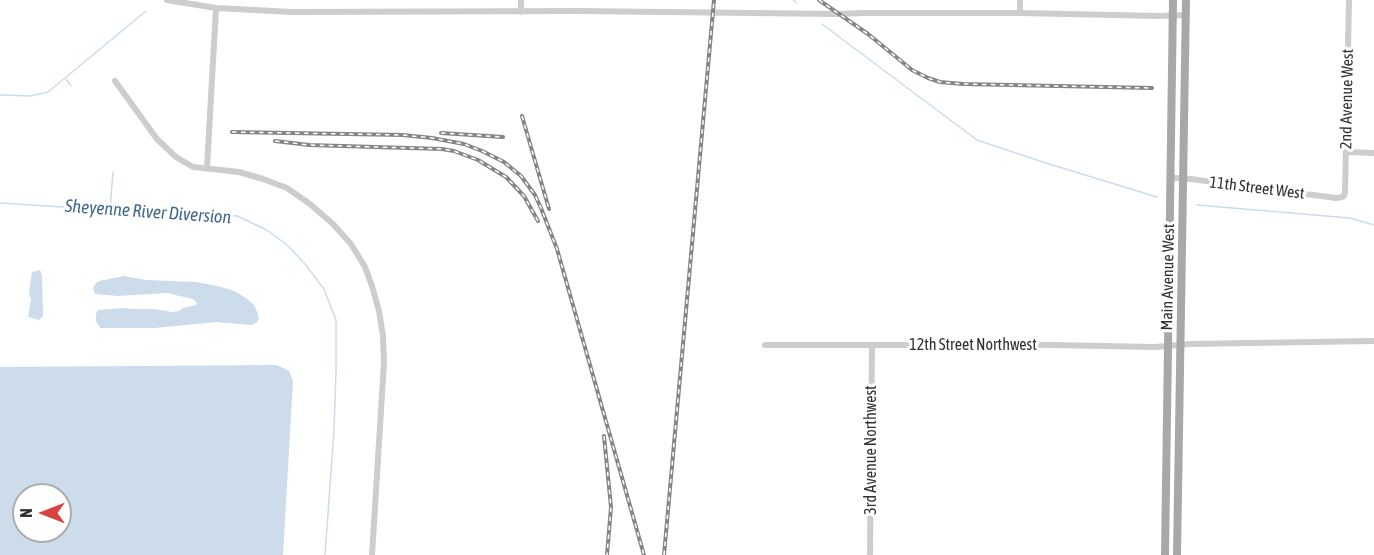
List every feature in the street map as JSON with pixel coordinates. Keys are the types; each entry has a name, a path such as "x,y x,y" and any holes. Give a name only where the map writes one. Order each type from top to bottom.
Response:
{"main road":[{"name":"Main Avenue West","path":"1165,555 1173,0"},
{"name":"Main Avenue West","path":"1177,555 1186,0"}],"street":[{"path":"167,0 216,8 292,12 1186,15"},
{"path":"520,12 521,0"},
{"path":"1020,0 1020,13"},
{"name":"2nd Avenue West","path":"1343,197 1345,193 1349,0"},
{"path":"207,168 216,8"},
{"path":"116,81 157,139 176,157 193,166 239,172 287,188 333,224 351,244 365,267 379,311 384,354 372,555"},
{"path":"1346,152 1374,153"},
{"name":"11th Street West","path":"1171,178 1343,197"},
{"name":"12th Street Northwest","path":"765,345 1169,346 1374,341"},
{"name":"3rd Avenue Northwest","path":"870,555 872,345"}],"water":[{"path":"40,270 43,316 39,320 28,317 32,272"},
{"path":"124,276 146,280 196,282 234,291 254,305 259,319 251,325 216,322 155,328 100,328 96,321 98,310 123,308 172,312 197,303 193,299 168,293 118,296 95,294 93,288 99,281"},
{"path":"277,365 289,371 293,381 283,555 0,555 0,367"}],"waterway":[{"path":"793,0 797,3"},
{"path":"0,95 31,96 48,92 146,11"},
{"path":"822,24 977,140 1157,197"},
{"path":"66,79 71,86"},
{"path":"110,210 113,172"},
{"name":"Sheyenne River Diversion","path":"0,203 237,216 265,229 286,244 305,264 324,289 336,320 334,430 325,555"},
{"path":"1197,205 1350,218 1374,225"}],"railway":[{"path":"664,555 714,0"},
{"path":"819,0 868,34 912,70 940,82 1152,88"},
{"path":"522,116 549,209"},
{"path":"232,132 403,135 432,138 464,144 482,151 504,162 521,176 535,195 557,249 644,555"},
{"path":"441,133 503,137"},
{"path":"275,141 309,145 454,151 478,160 506,177 524,196 538,221"},
{"path":"604,436 611,507 607,555"}]}
